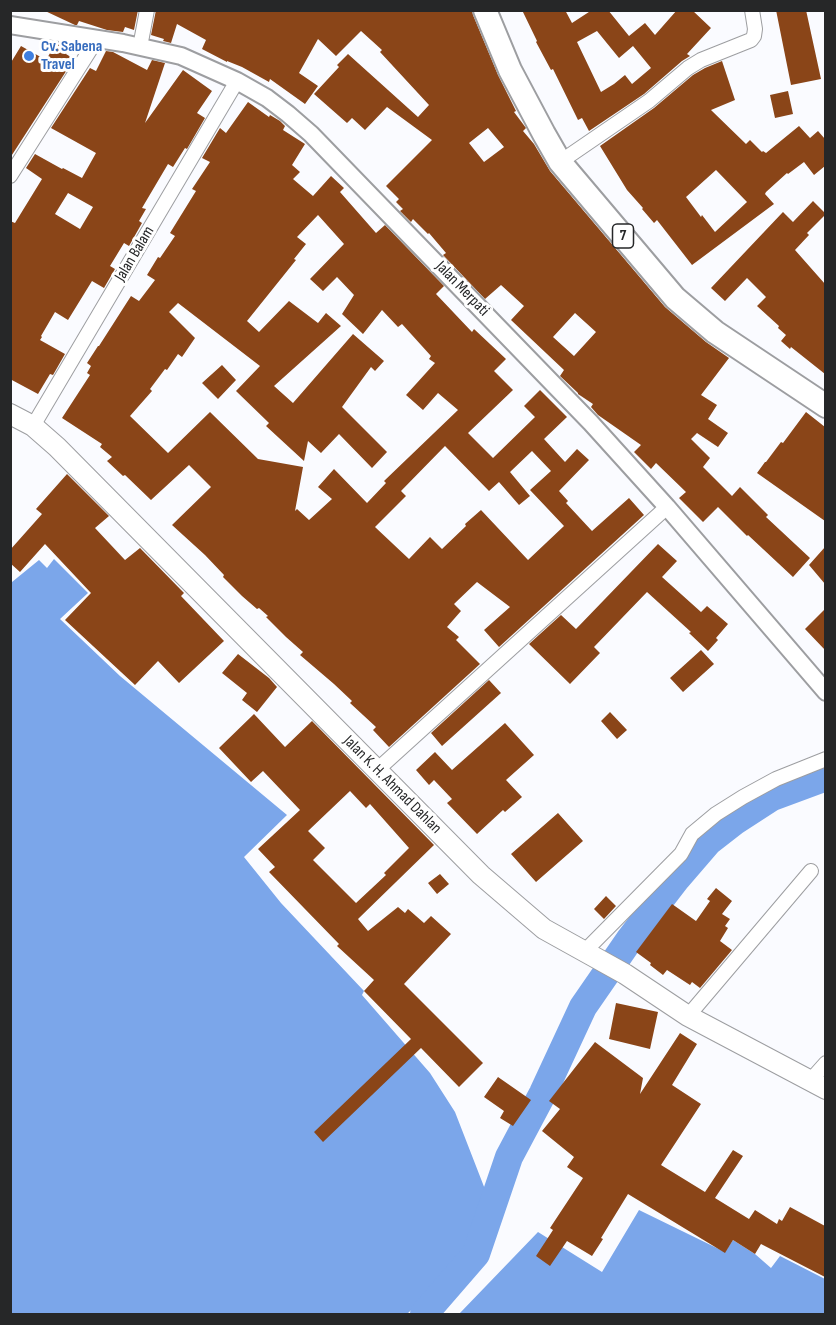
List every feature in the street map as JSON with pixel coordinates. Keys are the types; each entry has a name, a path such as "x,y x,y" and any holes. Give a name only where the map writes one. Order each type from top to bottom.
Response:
{"highway":[{"name":"7","path":"485,10 510,70 560,162 675,298 715,332 825,406"}],"main road":[{"name":"Jalan K. H. Ahmad Dahlan","path":"10,414 33,426 57,447 481,875 544,929 625,974 688,1016 818,1085"}],"street":[{"path":"140,47 147,10"},
{"path":"560,162 649,101 694,64 751,39 755,29 752,10"},
{"name":"Jalan Merpati","path":"10,25 181,56 237,81 267,98 311,134 591,423 668,507 825,692"},
{"path":"10,176 97,39"},
{"name":"Jalan Balam","path":"33,426 237,81"},
{"path":"377,770 668,507"},
{"path":"588,954 681,854 692,834 716,814 776,779 825,759"},
{"path":"688,1016 811,871"},
{"path":"818,1085 825,1063"}],"water":[{"path":"54,559 88,593 60,619 120,676 287,815 244,857 281,903 364,991 362,995 430,1073 455,1112 488,1197 465,1258 407,1314 11,1314 10,581 12,582 39,560 47,568"},
{"path":"639,1210 725,1252 733,1240 771,1268 780,1256 825,1279 825,1314 459,1314 538,1232 602,1272"}],"building":[{"path":"43,10 138,10 134,30 125,27 123,32 107,30 79,21 75,25"},
{"path":"156,10 472,10 498,75 516,111 514,112 526,128 523,131 534,144 550,171 665,307 706,342 729,358 701,395 717,405 708,419 728,433 718,447 697,433 691,439 710,458 703,467 732,496 740,487 768,515 766,517 810,558 793,577 718,507 703,522 679,498 686,492 656,463 651,469 634,452 641,445 598,415 591,407 593,404 578,394 560,376 564,370 511,320 524,306 501,285 485,299 443,255 446,253 429,233 413,219 411,222 400,211 403,209 396,202 399,199 386,186 432,140 387,107 365,130 352,118 347,123 314,94 348,54 418,117 429,105 380,52 382,50 361,31 336,56 318,39 299,73 318,86 305,104 270,79 269,82 202,49 206,40 177,24 171,43 151,35","holes":["488,128 504,147 484,162 469,143","575,313 596,332 574,356 553,337"]},
{"path":"522,10 565,10 572,23 592,10 608,10 629,36 645,23 655,35 677,10 692,10 711,28 687,54 690,56 644,94 589,131 582,118 578,120","holes":["597,31 619,58 633,46 651,68 632,84 625,75 601,92 577,42"]},
{"path":"776,10 806,10 821,79 791,85"},
{"path":"56,43 68,50 66,54 74,59 10,158 10,64 21,46 46,60"},
{"path":"106,51 113,52 147,70 152,60 165,63 145,123 183,70 212,91 197,113 205,118 187,149 185,148 173,167 168,164 142,208 146,209 139,221 142,223 129,246 124,243 110,266 115,269 104,288 92,281 68,320 55,312 41,336 40,340 65,354 53,375 50,374 38,394 10,379 10,221 15,223 42,179 26,168 35,154 82,178 96,153 51,128 90,68 96,71","holes":["68,193 93,207 80,229 55,214"]},
{"path":"722,61 735,100 711,110 746,144 750,140 766,153 799,126 810,138 818,131 825,139 825,166 814,175 804,162 787,173 765,194 774,204 692,265 657,220 654,223 627,190 600,146 705,68","holes":["716,170 747,202 715,232 686,197"]},
{"path":"788,91 793,114 775,118 770,95"},
{"path":"248,102 269,117 270,115 280,121 285,126 283,130 305,144 292,165 300,172 293,179 313,196 331,176 344,188 340,192 376,233 385,225 444,286 436,294 472,332 474,329 506,359 494,371 513,390 468,433 493,458 535,417 524,406 540,390 567,417 544,439 565,462 577,449 589,460 559,491 568,501 566,503 592,531 629,498 644,515 499,647 484,630 510,607 477,582 454,604 461,611 447,627 459,637 456,640 480,664 389,747 373,730 376,727 350,703 352,701 300,655 303,652 266,617 268,616 242,596 205,555 172,525 211,487 189,465 151,500 107,461 112,457 100,447 102,444 62,418 90,375 87,373 91,366 87,363 131,296 139,301 155,280 147,275 175,236 170,233 196,191 192,189 210,162 202,158 220,128 226,133","holes":["318,215 344,244 310,279 323,291 337,277 354,295 342,314 363,334 382,310 398,327 402,324 431,356 429,359 435,363 406,395 423,410 438,393 458,410 384,481 386,483 367,503 334,469 318,487 332,499 309,520 297,509 295,511 303,467 258,459 210,412 168,453 130,416 152,391 150,389 165,369 167,370 178,354 182,357 195,338 169,312 178,303 260,366 236,391 269,423 266,426 304,461 308,441 321,453 339,434 372,468 387,452 342,407 371,367 375,371 384,361 353,334 293,403 274,386 341,326 326,313 318,323 289,301 259,332 247,321 296,260 294,259 306,244 297,237","445,446 489,491 499,482 519,505 530,496 510,472 532,451 551,471 530,490 564,526 528,560 481,510 442,549 430,537 409,559 375,527 406,496 401,491"]},
{"path":"813,201 825,215 807,233 809,235 795,250 825,284 825,374 781,341 786,335 757,306 766,297 747,278 725,301 711,288 783,212 793,222"},
{"path":"222,365 236,380 218,399 202,383"},
{"path":"806,412 825,427 825,521 757,473"},
{"path":"67,474 109,516 95,528 125,560 140,548 184,593 181,596 224,641 179,683 158,661 135,685 65,620 91,593 45,544 20,572 10,563 10,550 42,514 36,509"},
{"path":"658,544 677,561 662,577 701,612 707,606 728,624 716,638 718,640 708,651 689,633 691,632 647,592 594,647 600,653 570,684 529,644 561,615 576,629"},
{"path":"825,547 825,584 809,565"},
{"path":"825,609 825,650 805,629"},
{"path":"701,650 714,664 683,692 670,678"},
{"path":"238,654 277,687 257,712 242,700 247,693 222,673"},
{"path":"489,680 501,693 442,746 431,733"},
{"path":"610,712 627,730 617,739 601,721"},
{"path":"254,714 285,747 312,721 434,845 358,919 368,931 398,907 405,913 408,909 424,923 431,916 451,934 404,984 483,1063 459,1087 421,1048 323,1142 314,1132 411,1039 364,991 374,980 337,946 339,944 269,872 275,867 258,849 300,810 263,771 251,782 219,748","holes":["350,791 366,808 370,804 409,848 384,873 386,875 356,903 313,860 325,848 308,831"]},
{"path":"505,723 534,755 506,780 522,797 505,812 503,810 477,834 447,803 452,799 434,780 429,785 416,770 435,752 452,770"},
{"path":"558,813 583,841 536,882 511,854"},
{"path":"440,874 449,884 437,894 428,883"},
{"path":"716,888 732,901 722,914 730,919 725,926 728,928 720,941 732,950 700,988 692,982 690,985 667,970 663,975 636,952 672,904 696,921 710,901 707,899"},
{"path":"606,896 616,906 604,919 594,909"},
{"path":"616,1003 658,1012 650,1049 609,1039"},
{"path":"680,1033 697,1044 672,1085 701,1104 661,1165 705,1192 733,1150 743,1156 715,1198 749,1219 755,1210 777,1224 779,1219 782,1221 790,1207 825,1226 825,1277 761,1244 755,1254 733,1240 725,1253 628,1194 592,1256 567,1241 550,1266 536,1256 553,1230 550,1228 583,1178 567,1167 574,1157 542,1131 560,1109 549,1101 595,1042 643,1078 640,1094"},
{"path":"498,1077 531,1100 513,1126 500,1118 504,1111 484,1097"}],"waterway":[{"path":"424,1314 476,1254 509,1157 543,1093 583,1007 630,939 708,842 772,797 826,777"}],"place":[{"name":"Cv. Sabena Travel","path":"29,56"}]}
